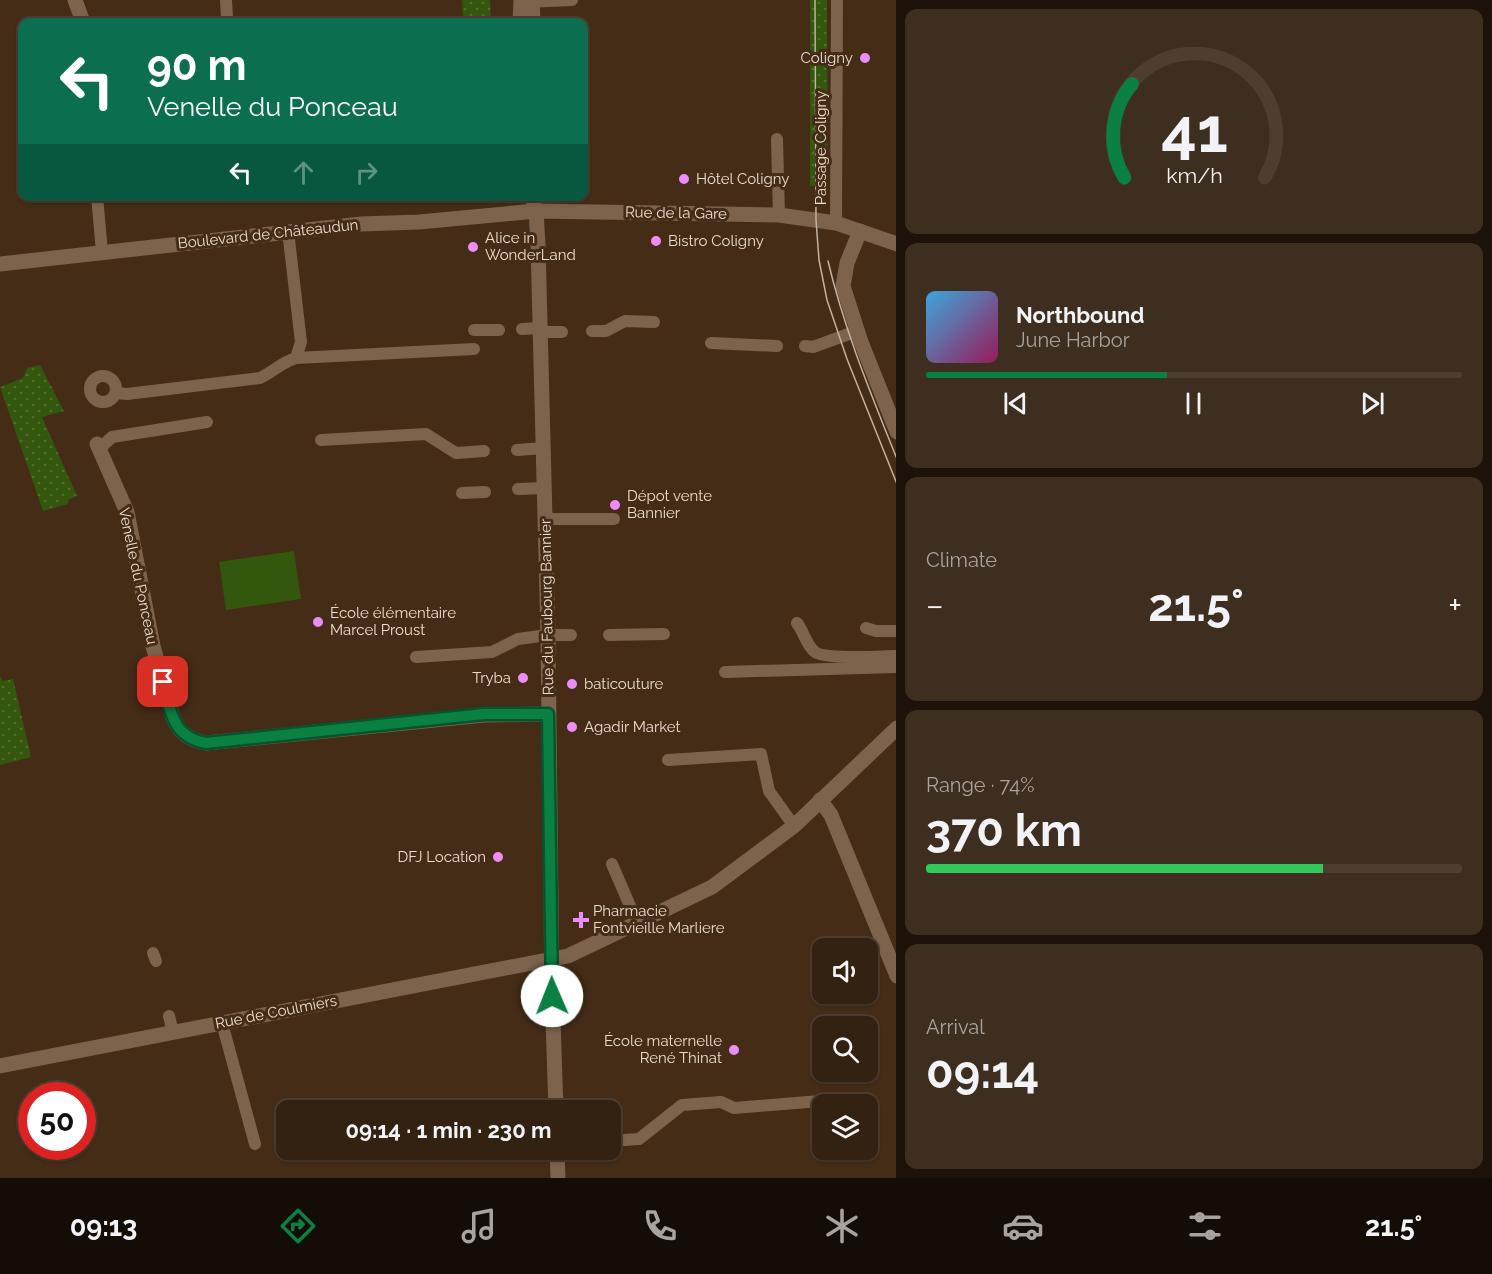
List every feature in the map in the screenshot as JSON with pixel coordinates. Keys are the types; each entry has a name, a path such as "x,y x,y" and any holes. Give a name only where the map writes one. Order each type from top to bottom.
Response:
{"street":[{"path":"75,0 82,18"},
{"path":"521,18 526,1"},
{"path":"526,1 532,18"},
{"name":"Rue de la Gare","path":"536,201 779,215 836,223 896,244"},
{"name":"Boulevard de Châteaudun","path":"0,264 288,231 361,224 419,222 536,201"},
{"name":"Rue du Faubourg Bannier","path":"536,201 549,635 548,714 556,1100"},
{"path":"860,231 847,263 843,282 857,331 896,429"},
{"name":"Venelle du Ponceau","path":"98,446 127,512 153,646 173,718 177,728 184,735 195,741 206,743 484,714 548,714"},
{"name":"Rue de Coulmiers","path":"0,1066 568,956 712,887 794,826 896,729"},
{"path":"820,800 831,815 881,923 896,973"},
{"path":"557,1160 558,1178"}],"lane":[{"path":"226,0 227,17"},
{"path":"526,1 572,0"},
{"name":"Passage Coligny","path":"836,223 837,0"},
{"path":"777,139 779,215"},
{"path":"97,201 102,252"},
{"path":"288,231 301,342 296,358"},
{"path":"592,331 606,331 625,321 654,322"},
{"path":"522,329 562,332"},
{"path":"474,330 499,330"},
{"path":"805,346 813,346 857,331"},
{"path":"711,343 777,346"},
{"path":"116,393 127,394 260,378 271,373 284,362 296,358 474,349"},
{"path":"98,446 112,437 207,422"},
{"path":"321,441 426,434 456,453 484,451"},
{"path":"517,450 544,448"},
{"path":"518,489 545,488"},
{"path":"462,493 485,492"},
{"path":"546,519 614,519"},
{"path":"797,624 814,652 821,655 896,656"},
{"path":"866,628 876,631 896,630"},
{"path":"609,635 664,634"},
{"path":"416,657 492,652 518,639 571,635"},
{"path":"725,672 896,666"},
{"path":"668,760 761,754 769,790 794,826"},
{"path":"612,864 637,922"},
{"path":"169,1016 173,1032"},
{"path":"222,1023 255,1144"},
{"path":"621,1140 639,1139 682,1105 721,1102 734,1108 812,1102"}],"green space":[{"path":"462,0 490,0 491,18 431,18 463,16"},
{"path":"810,0 827,0 828,186 810,186"},
{"path":"40,365 64,411 42,417 77,496 68,500 68,504 43,511 0,387 23,378 27,368"},
{"path":"294,551 301,599 226,610 219,562"},
{"path":"0,677 3,681 13,679 31,757 0,765"}],"tram line":[{"path":"815,0 816,220 819,260 827,300 847,359 896,482"},
{"path":"828,261 850,336 896,456"}],"place":[{"name":"Coligny","path":"865,58"},
{"name":"Hôtel Coligny","path":"684,179"},
{"name":"Bistro Coligny","path":"656,241"},
{"name":"Alice in WonderLand","path":"473,247"},
{"name":"Dépot vente Bannier","path":"615,505"},
{"name":"École élémentaire Marcel Proust","path":"318,622"},
{"name":"Tryba","path":"523,678"},
{"name":"baticouture","path":"572,684"},
{"name":"Agadir Market","path":"572,727"},
{"name":"DFJ Location","path":"498,857"},
{"name":"Pharmacie Fontvieille Marliere","path":"581,920"},
{"name":"École maternelle René Thinat","path":"734,1050"}],"route":[{"path":"163,682 177,728 195,741 206,743 484,714 548,714 552,996"}]}
